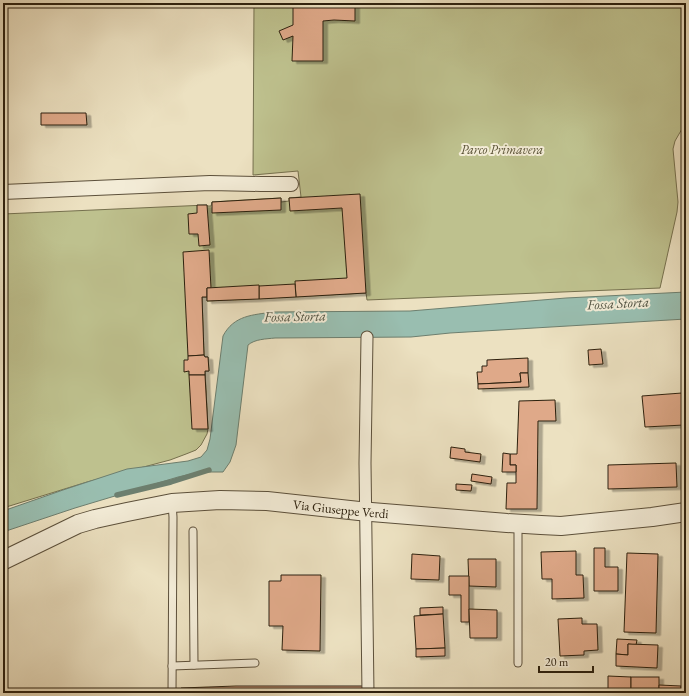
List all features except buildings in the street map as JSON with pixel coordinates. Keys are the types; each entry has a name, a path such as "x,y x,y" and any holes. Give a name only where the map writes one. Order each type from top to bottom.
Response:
{"street":[{"path":"3,192 210,183 291,184"},
{"path":"366,337 365,511 368,693"},
{"name":"Via Giuseppe Verdi","path":"4,561 78,524 172,503 220,500 267,501 518,524 567,525 652,517 686,512"}],"lane":[{"path":"172,503 172,693"},
{"path":"518,524 518,663"},
{"path":"194,531 194,665"},
{"path":"172,666 255,663"}],"green space":[{"name":"Parco Primavera","path":"254,3 686,3 686,122 675,141 673,149 678,202 660,288 367,300 366,293 207,301 207,297 202,297 204,355 205,357 208,357 209,371 205,371 208,429 201,445 196,450 170,460 87,482 3,508 3,214 211,206 212,202 281,198 281,202 289,201 289,198 301,197 298,171 253,175"}],"water":[{"path":"686,292 686,319 450,333 411,337 275,338 254,342 248,345 236,445 230,462 223,472 200,472 178,477 75,508 3,532 3,511 127,469 188,461 201,457 207,450 210,439 223,336 227,329 238,320 245,317 273,312 410,311 566,298"}],"waterway":[{"name":"Fossa Storta","path":"117,495 171,482 209,470"}]}
